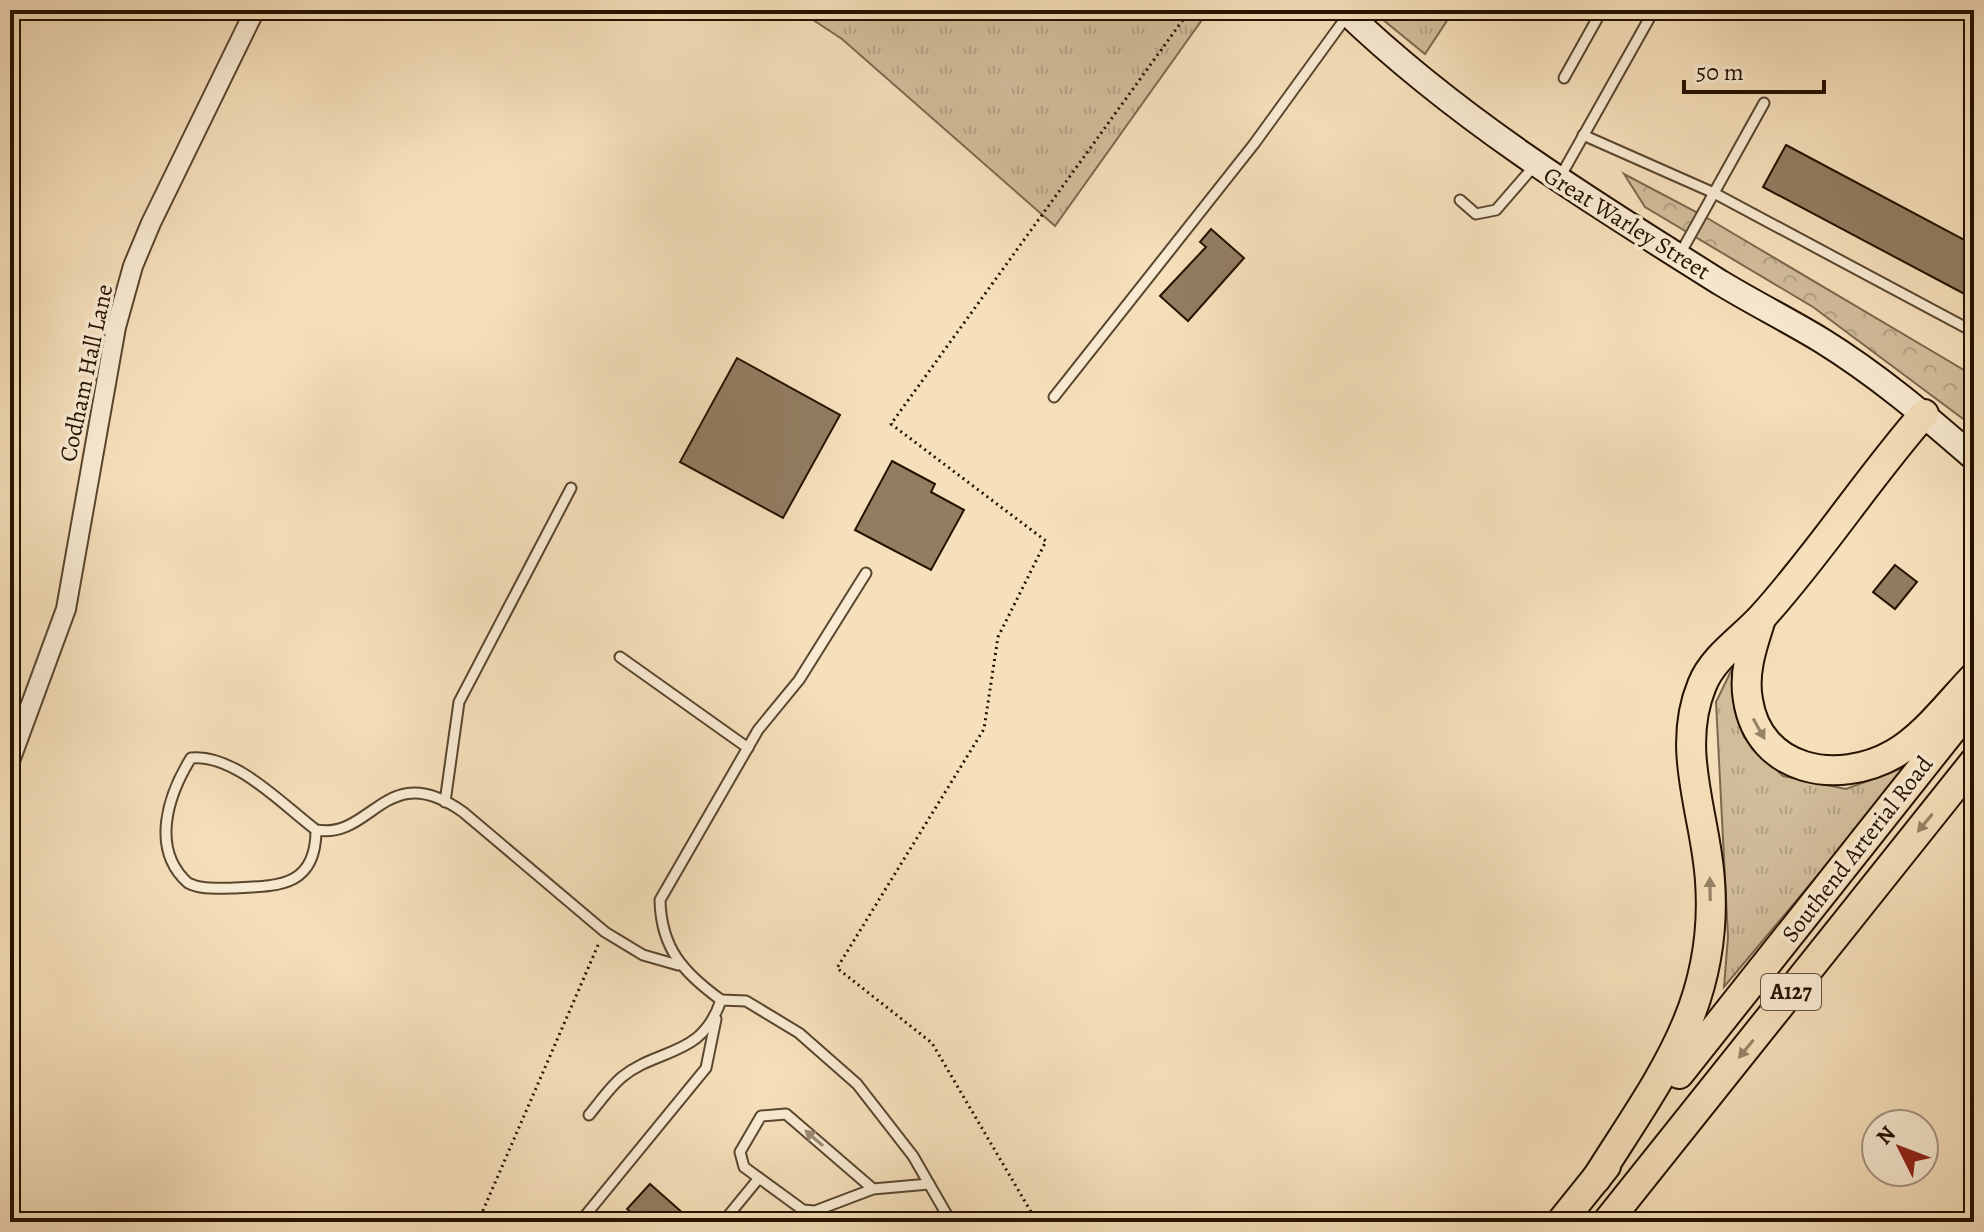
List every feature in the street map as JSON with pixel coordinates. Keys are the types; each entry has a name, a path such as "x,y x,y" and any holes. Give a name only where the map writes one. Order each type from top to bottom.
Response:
{"highway":[{"path":"1596,1179 1676,1053 1689,1026 1707,967 1710,880 1692,776 1690,726 1702,683 1762,617 1924,414"},
{"path":"1762,617 1748,668 1748,699 1756,727 1781,755 1815,771 1861,769 1895,754 1922,732 1974,677"},
{"name":"Southend Arterial Road","path":"1561,1222 1974,702"},
{"name":"Southend Arterial Road","path":"1607,1222 1974,762"}],"main road":[{"name":"Great Warley Street","path":"1348,11 1404,66 1535,165 1822,341 1924,414 1974,458"}],"street":[{"name":"Codham Hall Lane","path":"10,761 66,609 116,327 133,266 255,10"}],"lane":[{"path":"1564,78 1602,10"},
{"path":"1559,179 1654,10"},
{"path":"1054,397 1254,144 1348,11"},
{"path":"1679,256 1764,103"},
{"path":"1583,135 1714,193 1974,332"},
{"path":"1460,200 1476,214 1496,210 1535,165"},
{"path":"445,802 459,702 571,488"},
{"path":"678,965 660,920 660,900 748,748 799,680 866,573"},
{"path":"620,657 748,748"},
{"path":"316,830 316,851 302,874 286,884 253,888 196,887 188,883 174,866 165,845 166,823 180,776 191,758 207,756 229,763 316,830 331,833 367,811 411,791 445,802 463,812 605,932 643,955 678,965 721,1000 746,1001 799,1033 857,1084 913,1156 951,1222"},
{"path":"580,1222 706,1068 721,1000"},
{"path":"589,1115 622,1077 690,1045 716,1016"},
{"path":"873,1189 786,1114 761,1116 740,1152 744,1167 803,1210 815,1211 873,1189 929,1184"},
{"path":"723,1222 759,1178"}],"path":[{"path":"1037,1222 932,1043 837,968 984,729 998,637 1046,541 891,424 1190,10"},
{"path":"478,1222 605,932"}],"green space":[{"path":"798,10 1209,10 1055,226 842,39"},
{"path":"1371,10 1454,10 1425,54"},
{"path":"1624,174 1702,215 1974,376 1974,427 1813,307 1645,207"},
{"path":"1735,663 1734,708 1744,737 1783,776 1846,789 1910,765 1724,987 1728,937 1716,702"}],"building":[{"path":"1786,145 1974,245 1974,299 1763,187"},
{"path":"1211,229 1244,258 1188,321 1160,296 1206,247 1200,242"},
{"path":"737,358 840,415 783,518 680,462"},
{"path":"892,461 935,484 931,492 964,510 931,570 855,530"},
{"path":"1895,565 1917,582 1895,609 1873,592"},
{"path":"650,1184 693,1222 642,1222 627,1209"}]}
